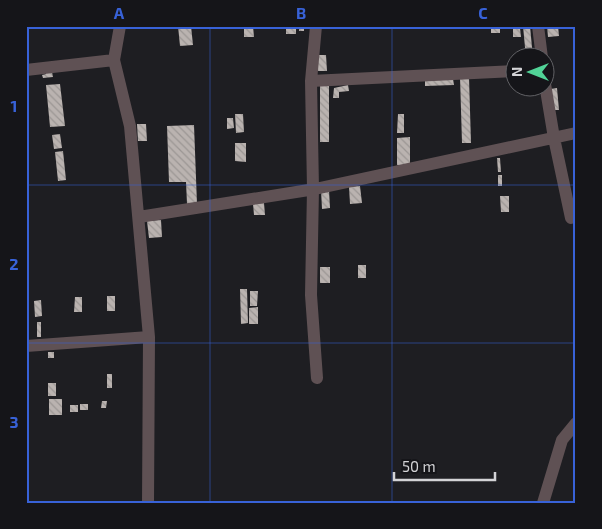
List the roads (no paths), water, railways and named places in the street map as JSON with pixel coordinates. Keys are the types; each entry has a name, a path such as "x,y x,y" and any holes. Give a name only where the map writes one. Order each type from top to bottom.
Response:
{"street":[{"path":"120,26 114,60 130,126 149,337 148,503"},
{"path":"316,26 310,80 311,294 317,378"},
{"path":"538,26 541,48"},
{"path":"26,70 114,60"},
{"path":"310,80 504,71"},
{"path":"547,98 571,218"},
{"path":"139,217 312,189 576,133"},
{"path":"26,346 149,337"},
{"path":"542,503 562,440 576,423"}]}
